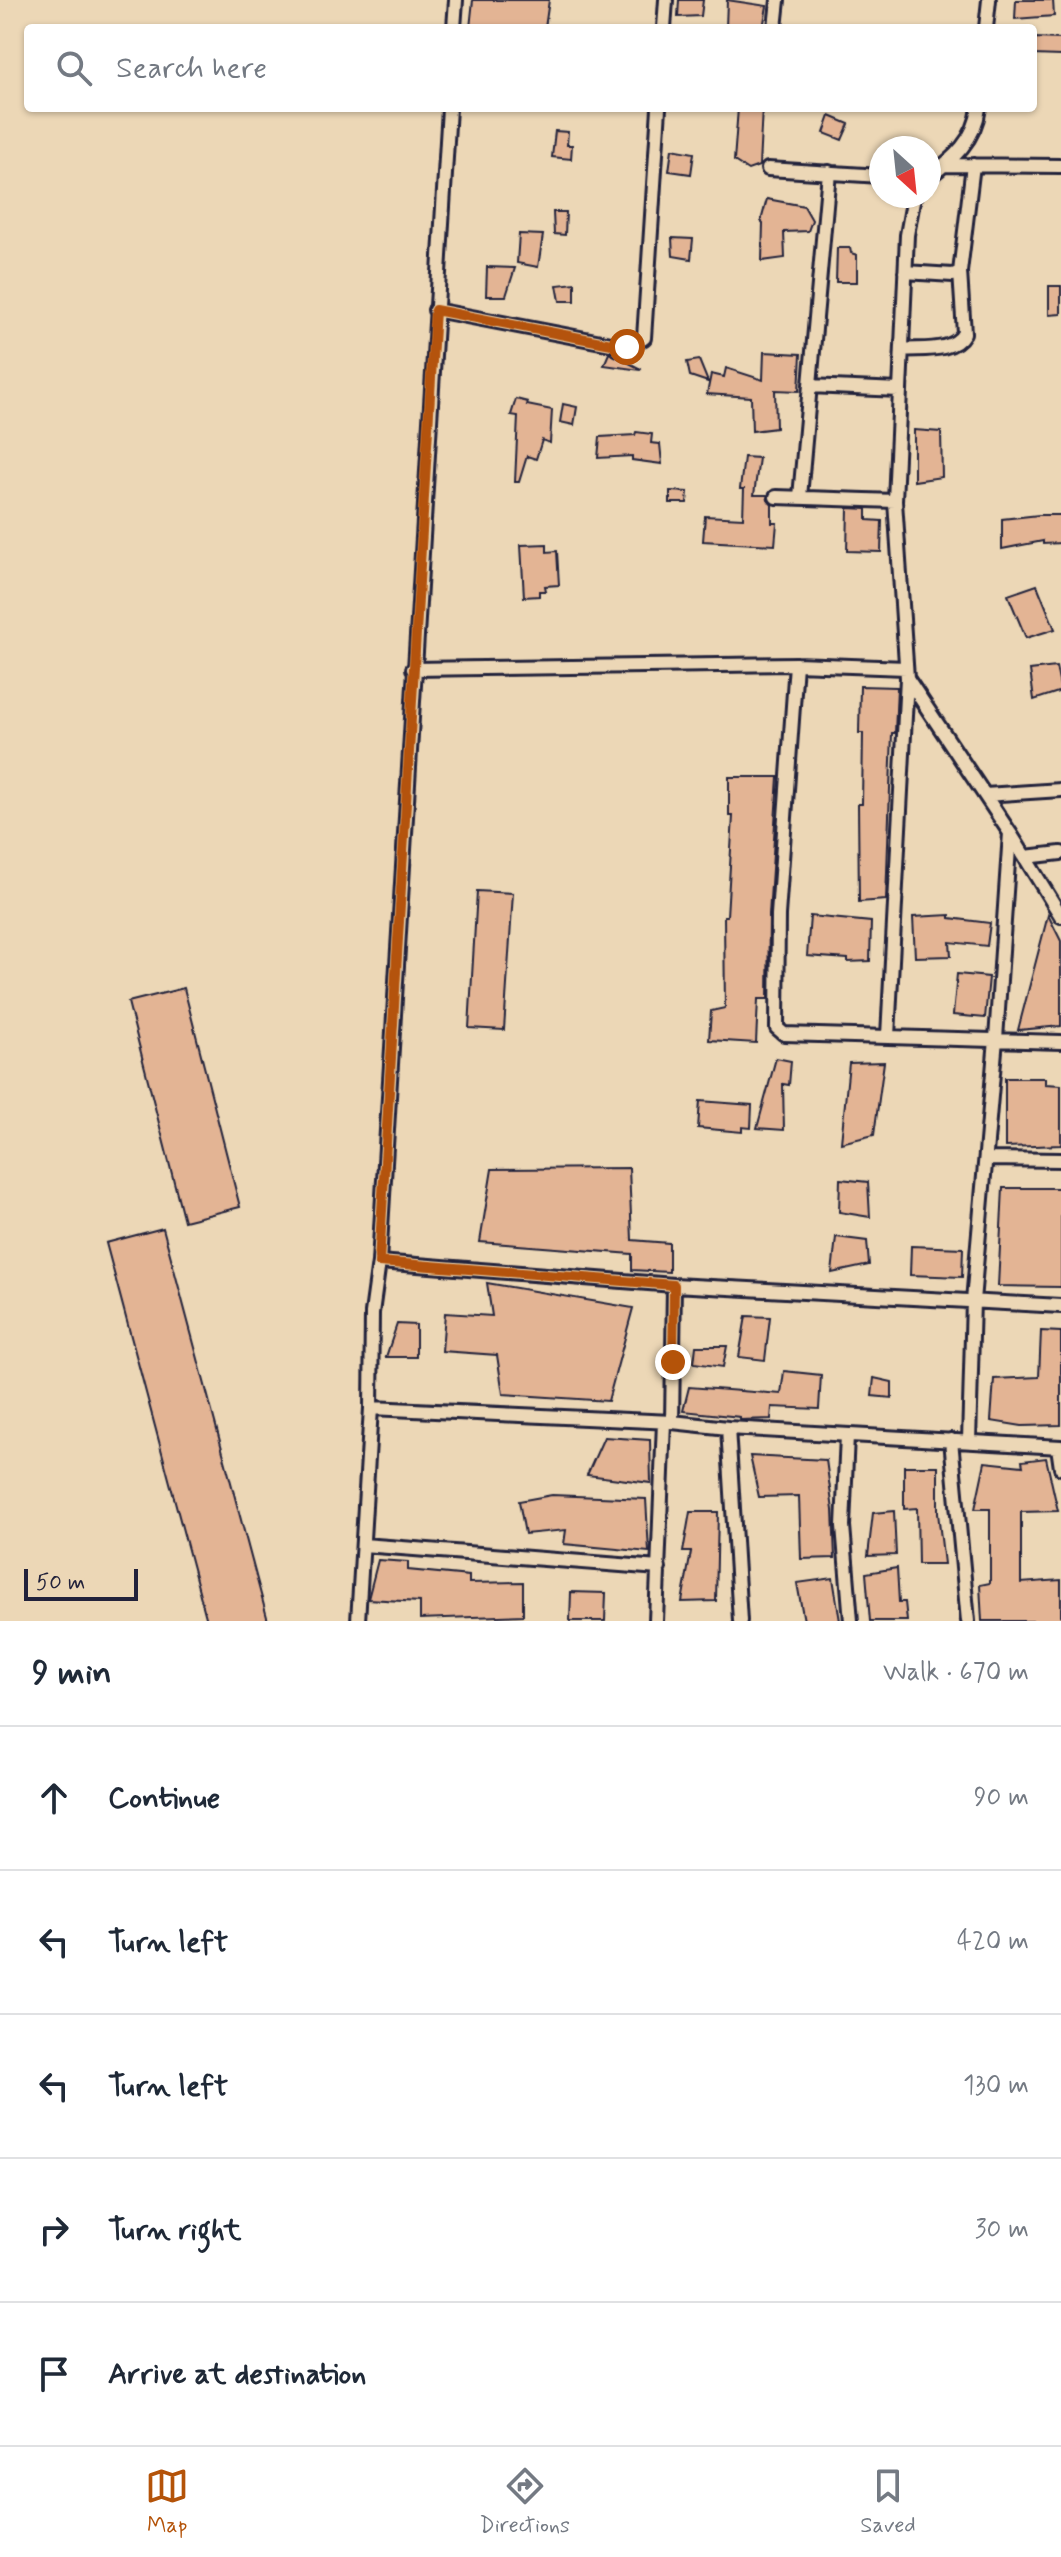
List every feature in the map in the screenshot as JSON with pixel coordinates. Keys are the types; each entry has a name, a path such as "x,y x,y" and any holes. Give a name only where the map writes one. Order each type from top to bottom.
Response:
{"street":[{"path":"454,24 456,0"},
{"path":"664,24 666,0"},
{"path":"775,24 778,0"},
{"path":"986,24 989,0"},
{"path":"358,1621 371,1408 372,1313 379,1262 449,112"},
{"path":"435,310 627,347 644,338 659,112"},
{"path":"941,168 962,149 974,131 978,112"},
{"path":"945,165 1061,166"},
{"path":"902,350 952,346 960,341 964,333 960,272 973,165"},
{"path":"768,169 869,175"},
{"path":"800,497 829,172"},
{"path":"888,1036 906,673 895,501 907,235 912,208"},
{"path":"905,272 953,275 960,272"},
{"path":"810,386 899,390"},
{"path":"776,497 895,501"},
{"path":"413,669 796,664 906,673"},
{"path":"796,664 779,900 776,1025 784,1034 1061,1042"},
{"path":"906,673 1061,916"},
{"path":"985,795 1061,790"},
{"path":"969,1441 973,1301 1010,833"},
{"path":"1025,857 1061,853"},
{"path":"986,1159 1061,1160"},
{"path":"379,1262 674,1285 1061,1306"},
{"path":"656,1621 674,1285"},
{"path":"371,1408 668,1422 1060,1447 1061,1468"},
{"path":"728,1428 740,1621"},
{"path":"847,1435 843,1526 851,1621"},
{"path":"951,1440 968,1621"},
{"path":"363,1545 659,1568"}],"building":[{"path":"473,0 549,0 546,24 470,24"},
{"path":"679,0 703,0 701,16 678,17"},
{"path":"727,0 767,6 764,24 726,24"},
{"path":"1016,0 1053,0 1054,16 1015,19"},
{"path":"1037,38 1061,39 1061,56 1037,55"},
{"path":"738,112 762,112 759,166 748,170 734,161"},
{"path":"830,116 849,124 842,140 824,133"},
{"path":"555,131 568,132 567,145 572,145 571,159 552,157"},
{"path":"672,149 694,153 691,174 669,171"},
{"path":"767,199 804,206 812,220 808,231 784,232 785,258 762,261 761,221"},
{"path":"553,212 566,212 565,235 554,234"},
{"path":"519,234 543,235 538,267 517,263"},
{"path":"672,238 693,239 691,259 673,256"},
{"path":"837,248 850,248 851,253 857,255 857,282 836,282"},
{"path":"487,267 515,268 506,296 486,296"},
{"path":"575,283 575,301 560,301 557,285"},
{"path":"1049,286 1061,286 1061,314 1049,315"},
{"path":"764,352 801,354 799,391 775,390 776,428 752,431 751,397 707,394 711,374 724,377 726,368 763,380"},
{"path":"609,353 641,369 604,365"},
{"path":"699,360 708,382 690,376 687,362"},
{"path":"516,399 528,402 527,405 552,410 550,443 542,440 536,459 527,456 519,482 515,482 518,416 511,415"},
{"path":"563,404 577,407 574,425 560,422"},
{"path":"914,430 941,432 942,477 914,481"},
{"path":"636,432 652,434 651,443 660,444 662,464 632,460 632,456 598,458 600,437 635,435"},
{"path":"744,457 759,458 754,495 767,495 772,505 772,523 777,523 775,545 703,541 705,516 743,518 744,489 740,489"},
{"path":"670,491 688,492 687,503 670,503"},
{"path":"848,508 867,509 867,520 882,521 881,552 847,551"},
{"path":"1061,515 1061,543 1043,544 1043,541 1002,549 1002,519"},
{"path":"547,544 547,552 557,551 559,585 545,586 546,591 539,591 539,596 524,597 521,545"},
{"path":"1037,585 1055,629 1026,638 1008,595"},
{"path":"1056,667 1061,691 1034,700 1030,670"},
{"path":"860,686 897,687 895,733 892,733 886,900 859,902 858,804 862,804 863,733 859,733"},
{"path":"729,777 778,777 769,915 768,999 758,999 756,1043 709,1040 711,1011 725,1008 724,916 727,916 733,816 729,816"},
{"path":"477,891 513,893 504,1030 469,1028"},
{"path":"950,915 950,918 990,923 987,946 950,942 951,956 915,957 913,917"},
{"path":"1048,915 1061,941 1061,1026 1018,1030"},
{"path":"810,916 871,922 870,961 848,962 848,959 807,956"},
{"path":"957,974 989,977 985,1018 953,1015"},
{"path":"184,988 240,1207 184,1221 128,1002"},
{"path":"776,1058 791,1061 789,1085 783,1084 784,1130 757,1128"},
{"path":"884,1062 874,1135 841,1143 849,1063"},
{"path":"1005,1078 1045,1078 1045,1084 1061,1085 1061,1145 1005,1147"},
{"path":"700,1101 752,1105 751,1128 742,1127 742,1132 698,1128"},
{"path":"629,1168 632,1240 669,1243 669,1272 632,1270 632,1254 480,1242 492,1169"},
{"path":"840,1179 868,1182 870,1217 839,1212"},
{"path":"1003,1188 1061,1188 1061,1287 998,1286"},
{"path":"163,1228 268,1621 207,1621 106,1243"},
{"path":"836,1237 867,1241 869,1265 832,1273"},
{"path":"911,1246 963,1248 962,1277 910,1275"},
{"path":"487,1283 633,1308 608,1401 503,1394 497,1355 442,1351 445,1313 492,1316"},
{"path":"746,1316 770,1317 765,1360 739,1357"},
{"path":"397,1324 416,1325 416,1357 386,1357"},
{"path":"1041,1331 1061,1332 1061,1425 1022,1426 991,1421 994,1379 1039,1377"},
{"path":"696,1346 727,1346 723,1367 694,1363"},
{"path":"784,1371 821,1375 819,1409 772,1407 771,1419 740,1420 740,1417 683,1411 689,1387 781,1394"},
{"path":"874,1378 892,1382 892,1398 872,1396"},
{"path":"604,1437 650,1440 651,1483 587,1475"},
{"path":"750,1456 826,1460 835,1558 801,1559 799,1496 759,1497"},
{"path":"1046,1458 1058,1511 1021,1512 1021,1583 1061,1580 1061,1621 982,1621 980,1585 990,1583 990,1509 975,1509 985,1462 1023,1466 1022,1461"},
{"path":"904,1466 938,1466 938,1513 944,1564 918,1564 917,1508 904,1509"},
{"path":"552,1495 646,1499 649,1552 564,1544 566,1530 525,1534 519,1501"},
{"path":"894,1511 896,1555 868,1556 873,1513"},
{"path":"690,1512 718,1512 716,1601 682,1602 691,1552 683,1552"},
{"path":"378,1560 408,1562 408,1570 469,1576 469,1583 523,1582 523,1615 420,1619 420,1602 368,1599"},
{"path":"897,1568 899,1602 905,1602 907,1621 870,1621 866,1573"},
{"path":"833,1578 840,1621 804,1621 797,1583"},
{"path":"571,1592 606,1593 605,1621 570,1621"}],"route":[{"path":"627,347 435,310 379,1262 674,1285 673,1362"}]}
